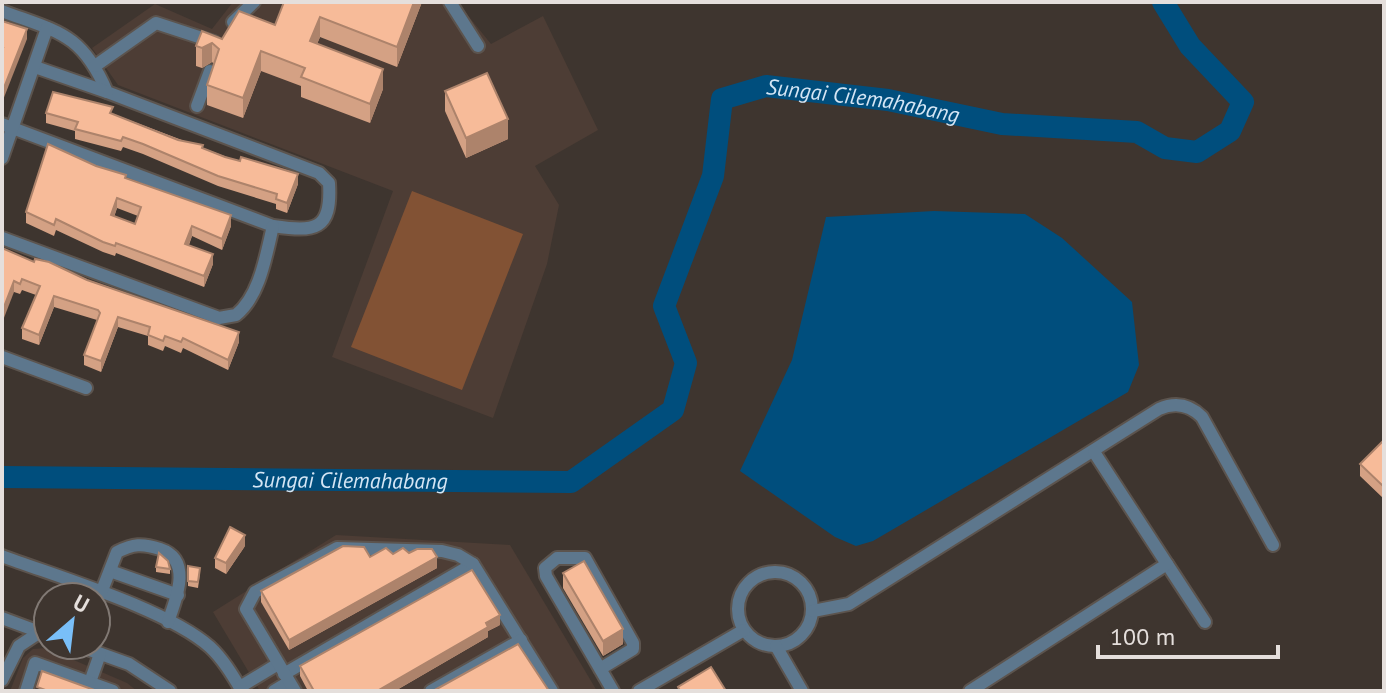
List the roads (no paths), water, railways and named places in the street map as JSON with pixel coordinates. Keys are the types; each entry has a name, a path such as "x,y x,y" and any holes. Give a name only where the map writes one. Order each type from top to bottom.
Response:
{"street":[{"path":"95,66 156,23 218,50 234,20 254,2"},
{"path":"450,2 478,46"},
{"path":"2,11 73,39 95,66 107,92"},
{"path":"2,158 8,126 35,67 47,28"},
{"path":"8,126 273,226 298,230 324,223 329,215 329,183 305,167 35,67"},
{"path":"197,106 210,71"},
{"path":"2,238 219,318 236,315 249,300 260,275 273,226"},
{"path":"2,357 86,388"},
{"path":"813,611 849,604 1167,405 1182,405 1195,411 1208,427 1273,545"},
{"path":"1094,452 1205,622"},
{"path":"106,581 117,552 133,544 167,551 176,559 178,595 168,622"},
{"path":"287,678 246,609 255,592 337,548 442,551 473,564 552,691"},
{"path":"2,556 69,581"},
{"path":"600,669 633,649 633,643 585,558 557,558 545,568 546,576 600,669 613,691"},
{"path":"274,691 287,678 473,564"},
{"path":"970,691 1167,564"},
{"path":"110,571 178,595"},
{"path":"784,572 796,577 811,598 813,611 805,631 787,644 776,646 758,642 744,630 737,606 740,593 758,575 784,572"},
{"path":"112,598 168,622 209,646 241,689 287,678"},
{"path":"2,618 32,629"},
{"path":"639,691 744,630"},
{"path":"2,680 19,646 32,639"},
{"path":"431,691 521,640"},
{"path":"776,646 802,691"},
{"path":"2,657 2,668"},
{"path":"112,659 156,679 170,691"},
{"path":"90,682 98,661"},
{"path":"26,691 35,663 113,691"}],"water":[{"path":"934,211 1025,214 1062,238 1132,302 1139,365 1128,392 873,541 856,546 835,537 740,471 792,360 826,217"}],"waterway":[{"name":"Sungai Cilemahabang","path":"2,477 571,482 673,410 686,363 664,306 713,176 722,99 766,86 888,100 1002,124 1137,132 1165,148 1197,152 1230,131 1243,102 1190,46 1163,2"}]}
